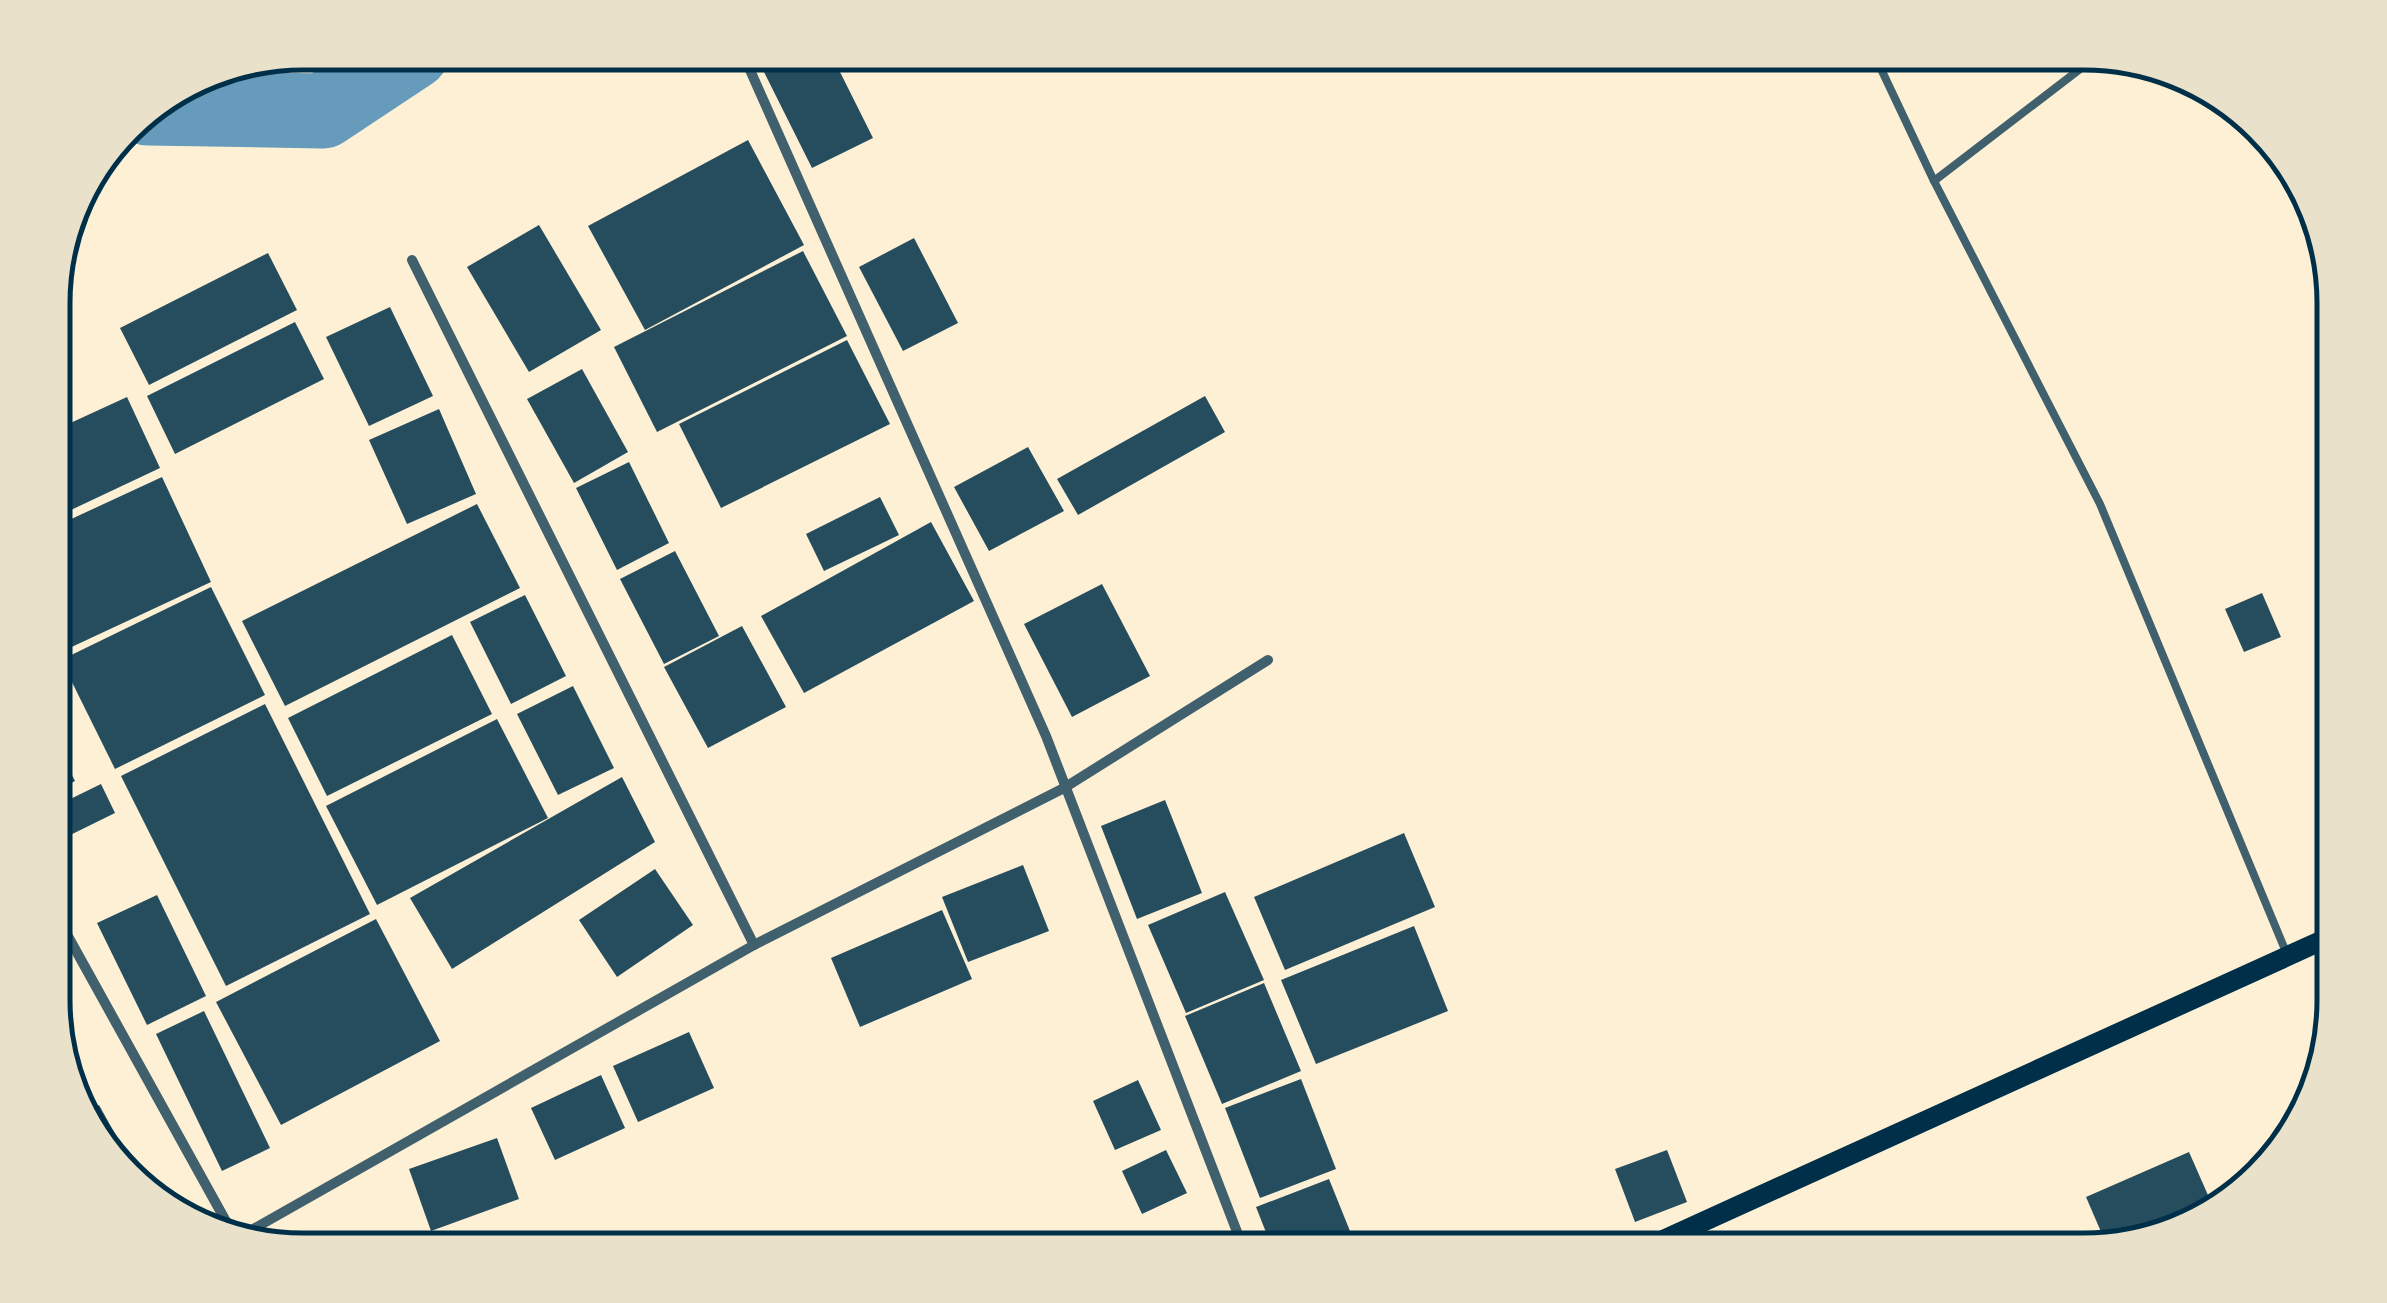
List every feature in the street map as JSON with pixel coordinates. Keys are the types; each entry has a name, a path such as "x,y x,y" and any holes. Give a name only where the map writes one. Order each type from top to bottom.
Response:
{"main road":[{"path":"1679,1233 2317,944"}],"street":[{"path":"750,70 1046,736 1237,1233"},
{"path":"412,260 754,945"},
{"path":"256,1228 754,945 1064,788 1268,660"},
{"path":"70,939 225,1219"}],"lane":[{"path":"1882,70 1934,181 2100,504 2289,959"},
{"path":"1934,181 2080,70"}],"building":[{"path":"763,70 839,70 873,138 812,168"},
{"path":"748,140 804,245 645,330 588,226"},
{"path":"539,225 601,330 529,372 467,267"},
{"path":"914,238 958,323 903,351 859,267"},
{"path":"803,251 847,336 657,432 614,347"},
{"path":"268,253 297,310 149,385 120,328"},
{"path":"390,307 433,396 369,426 326,337"},
{"path":"295,322 324,379 175,454 147,396"},
{"path":"847,340 890,424 721,508 679,424"},
{"path":"582,369 628,452 574,483 527,399"},
{"path":"1205,396 1225,432 1078,515 1057,479"},
{"path":"127,397 160,468 70,510 70,423"},
{"path":"439,409 476,494 407,524 369,440"},
{"path":"1028,447 1064,511 989,551 954,487"},
{"path":"629,462 669,543 617,570 576,488"},
{"path":"162,477 211,582 70,648 70,520"},
{"path":"880,497 899,535 824,571 806,534"},
{"path":"477,504 520,588 285,706 242,621"},
{"path":"931,522 974,601 804,693 761,616"},
{"path":"675,551 719,636 664,664 620,579"},
{"path":"1102,584 1150,676 1072,717 1024,624"},
{"path":"211,587 265,695 115,769 70,678 70,656"},
{"path":"2262,593 2281,637 2244,652 2225,609"},
{"path":"525,595 566,676 511,704 470,622"},
{"path":"742,626 786,707 708,748 664,667"},
{"path":"452,635 492,714 327,796 288,718"},
{"path":"573,686 614,768 558,795 517,714"},
{"path":"265,704 370,914 226,986 121,776"},
{"path":"497,719 548,818 377,905 326,806"},
{"path":"622,777 655,842 452,969 410,898"},
{"path":"101,784 115,813 70,835 70,799"},
{"path":"1165,800 1202,893 1137,919 1101,826"},
{"path":"1404,833 1435,907 1285,970 1254,897"},
{"path":"1023,865 1049,931 968,962 942,897"},
{"path":"655,869 693,925 617,977 579,920"},
{"path":"1225,892 1264,980 1186,1013 1148,925"},
{"path":"157,895 206,996 147,1025 97,923"},
{"path":"942,910 972,979 860,1027 831,958"},
{"path":"376,919 440,1041 281,1125 216,1002"},
{"path":"1414,926 1448,1011 1316,1064 1281,980"},
{"path":"1264,983 1301,1071 1222,1104 1185,1016"},
{"path":"204,1011 270,1148 222,1171 156,1034"},
{"path":"689,1032 714,1088 638,1122 613,1066"},
{"path":"601,1075 625,1128 555,1160 531,1108"},
{"path":"1301,1079 1336,1169 1260,1198 1225,1108"},
{"path":"1138,1080 1161,1130 1115,1150 1093,1101"},
{"path":"99,1105 122,1146 101,1117 96,1107"},
{"path":"497,1138 519,1199 431,1231 409,1169"},
{"path":"1166,1150 1187,1193 1142,1214 1122,1171"},
{"path":"1667,1150 1687,1202 1635,1222 1615,1169"},
{"path":"2189,1152 2209,1197 2159,1221 2101,1233 2086,1197"},
{"path":"1329,1179 1351,1233 1266,1233 1256,1207"}],"waterway":[{"path":"174,108 323,111 385,70"}]}
